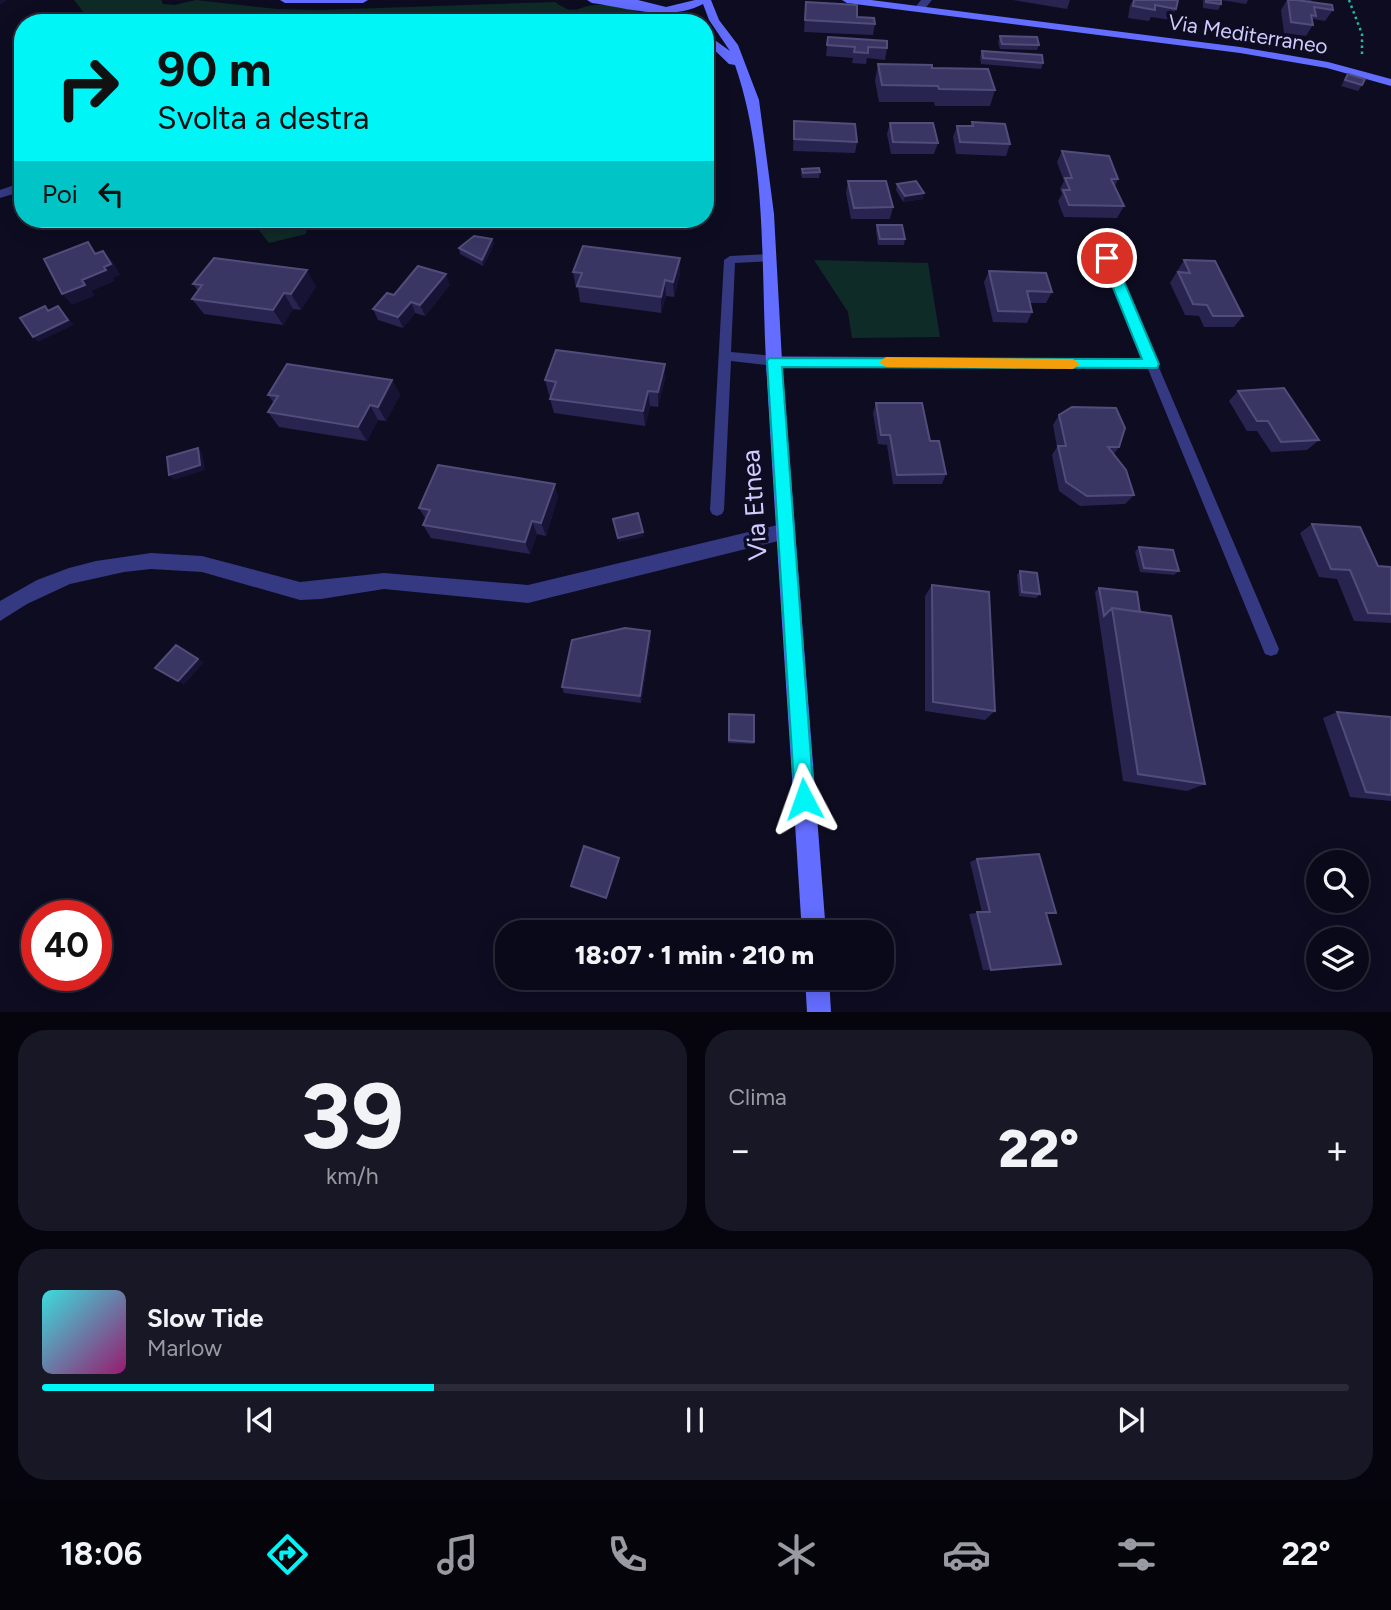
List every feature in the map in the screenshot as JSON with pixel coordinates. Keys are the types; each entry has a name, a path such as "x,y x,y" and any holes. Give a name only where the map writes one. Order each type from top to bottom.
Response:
{"street":[{"path":"285,0 363,0"},
{"path":"592,0 681,9 705,0"},
{"path":"630,0 660,14"},
{"name":"Via Mediterraneo","path":"847,0 923,4 1240,50 1357,73 1391,83"},
{"name":"Via Etnea","path":"714,20 733,45 753,100 767,214 774,361 813,920"},
{"path":"714,43 744,75"},
{"path":"0,612 14,600 42,585 80,571 162,562 201,564 299,591 327,592 380,581 421,582 497,594 528,594 786,531"},
{"path":"818,990 819,1012"}],"lane":[{"path":"717,510 730,260 769,258"},
{"path":"1107,258 1271,649"},
{"path":"725,356 774,361 1152,364"}],"path":[{"path":"1349,0 1356,13 1364,48 1357,73"}],"green space":[{"path":"74,0 161,0 163,4 174,5 196,0 277,9 320,10 555,2 572,10 605,5 644,14 85,14"},
{"path":"257,228 307,228 306,234 269,243"},
{"path":"814,260 928,263 940,337 852,338 848,312"}],"building":[{"path":"1134,0 1178,0 1176,9 1155,5 1155,10 1133,6"},
{"path":"1221,0 1221,4 1206,2"},
{"path":"1288,0 1332,5 1333,10 1314,7 1316,16 1311,15 1313,25 1291,22"},
{"path":"806,2 857,5 857,17 874,18 875,24 805,20"},
{"path":"1000,36 1037,37 1039,45 1002,44"},
{"path":"828,37 887,41 887,48 868,47 868,53 854,52 855,47 827,45"},
{"path":"982,51 1042,55 1043,63 983,58"},
{"path":"878,64 988,69 995,90 882,85"},
{"path":"1348,74 1365,79 1362,85 1345,80"},
{"path":"794,121 855,124 857,142 794,139"},
{"path":"972,122 1005,124 1010,144 960,142 957,126 973,126"},
{"path":"890,123 933,123 938,143 893,142"},
{"path":"1062,151 1109,156 1118,179 1111,179 1124,206 1069,205 1063,190 1070,190 1065,178 1072,178"},
{"path":"819,168 820,172 803,173 802,169"},
{"path":"848,181 886,181 893,207 854,208"},
{"path":"916,181 924,193 905,196 897,184"},
{"path":"877,225 902,225 905,239 880,239"},
{"path":"474,236 492,239 482,260 459,248"},
{"path":"88,242 95,254 103,251 111,264 104,267 106,270 82,280 85,285 62,294 44,259"},
{"path":"583,246 680,258 673,282 665,280 661,297 577,286 582,273 573,272"},
{"path":"214,258 307,270 291,294 284,293 273,310 192,299 202,285 193,284"},
{"path":"1184,260 1215,261 1243,316 1213,316 1207,305 1193,304 1178,272 1190,273"},
{"path":"418,266 446,274 420,305 411,302 398,317 373,309 387,293 394,295"},
{"path":"989,271 1046,273 1052,292 1027,291 1032,312 998,311"},
{"path":"45,306 48,311 58,306 68,320 33,337 20,318"},
{"path":"556,350 665,364 658,392 648,391 643,411 550,399 556,382 545,380"},
{"path":"287,364 392,380 378,407 370,405 358,427 268,412 278,396 268,395"},
{"path":"1284,388 1319,440 1281,442 1268,421 1257,421 1238,391"},
{"path":"876,403 922,403 930,441 939,441 946,474 897,475 890,435 881,435"},
{"path":"1072,407 1116,408 1125,428 1119,447 1108,447 1126,470 1134,495 1087,496 1066,482 1058,446 1066,446 1059,415"},
{"path":"198,448 200,465 169,475 167,457"},
{"path":"438,465 555,484 541,523 532,521 525,542 423,525 430,510 419,508"},
{"path":"638,513 643,532 618,538 613,519"},
{"path":"1312,524 1360,527 1378,566 1391,567 1391,614 1368,613 1350,570 1331,569"},
{"path":"1139,547 1173,550 1179,571 1144,568"},
{"path":"1020,571 1037,573 1040,594 1022,592"},
{"path":"932,585 989,592 995,711 933,702"},
{"path":"1099,588 1137,592 1140,612 1112,608 1104,616"},
{"path":"1112,608 1171,616 1205,784 1138,774"},
{"path":"625,628 650,631 640,696 562,687 572,640"},
{"path":"176,645 198,659 178,681 155,668"},
{"path":"1337,712 1391,717 1391,795 1366,792"},
{"path":"729,714 754,715 754,742 729,740"},
{"path":"584,846 619,858 606,898 571,886"},
{"path":"1039,854 1056,913 1046,913 1061,964 991,970 977,912 990,912 977,859"}],"slow traffic":[{"path":"886,362 1073,364"}],"route":[{"path":"804,799 774,361 1152,364 1107,258"}]}
